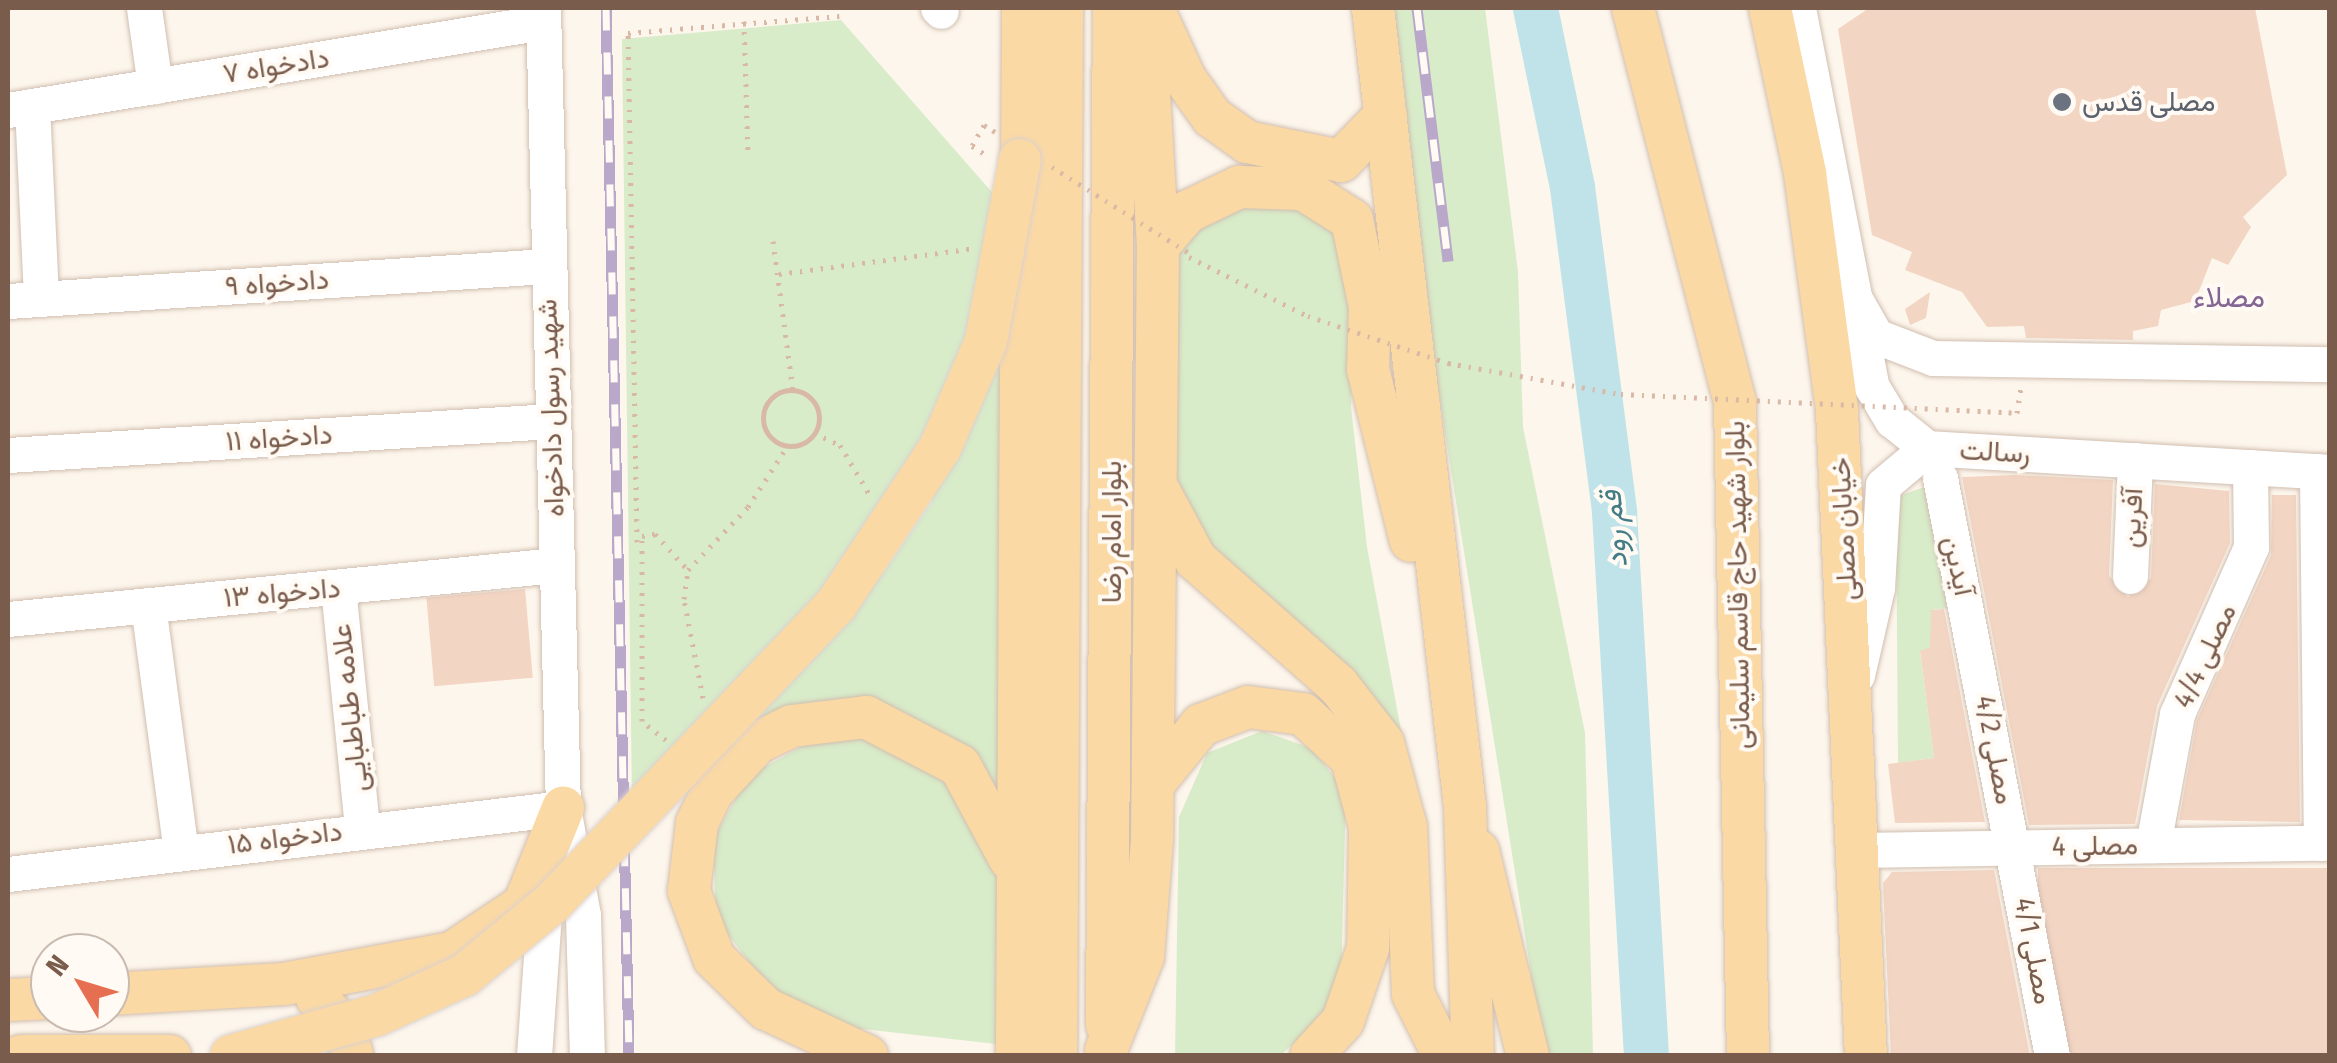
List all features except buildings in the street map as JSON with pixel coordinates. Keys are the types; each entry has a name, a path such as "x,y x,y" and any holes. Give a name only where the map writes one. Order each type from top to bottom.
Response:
{"main road":[{"path":"1017,1056 1026,154 1023,8"},
{"name":"بلوار امام رضا","path":"1056,1056 1062,8"},
{"name":"بلوار امام رضا","path":"1106,1053 1114,8"},
{"path":"1106,1053 1143,957 1154,783 1154,476 1180,252 1144,8"},
{"path":"1152,8 1185,79 1212,117 1247,142 1341,161 1386,115"},
{"path":"1373,8 1448,686 1465,807 1472,1056"},
{"name":"بلوار شهید حاج قاسم سلیمانی","path":"1633,8 1736,403 1748,1056"},
{"name":"خیابان مصلی","path":"1770,8 1824,304 1853,692 1866,1056"},
{"path":"232,1056 377,1014 465,975 552,903 836,605 940,448 986,341 1026,154"},
{"path":"1180,252 1210,197 1256,185 1302,189 1352,220 1370,307 1368,369 1448,686"},
{"path":"1154,476 1196,560 1346,693 1382,742 1406,827 1412,994 1444,1056"},
{"path":"1154,783 1201,725 1248,706 1304,714 1352,760 1366,794 1372,853 1361,982 1311,1056"},
{"path":"867,1056 766,1008 735,985 699,928 690,858 704,807 731,766 792,726 866,717 903,730 976,784 1019,884"},
{"path":"1465,807 1512,962 1528,1056"},
{"path":"130,993 284,984 452,953 499,929 524,905 564,808"},
{"path":"284,984 319,1000 345,1029 352,1056"},
{"path":"21,1056 170,1056"}],"street":[{"path":"144,8 156,86"},
{"path":"1798,8 1848,287 1872,387 1892,420 1935,458"},
{"name":"دادخواه ۷","path":"20,108 543,15"},
{"name":"شهید رسول دادخواه","path":"543,15 546,266 564,808 583,915 587,1056"},
{"path":"20,108 24,300"},
{"name":"دادخواه ۹","path":"24,300 546,266"},
{"path":"1848,287 1876,336 1933,358 2330,364"},
{"name":"دادخواه ۱۱","path":"8,455 551,421"},
{"name":"رسالت","path":"1853,692 1878,588 1884,485 1935,458 2135,460 2323,472"},
{"name":"آیدین","path":"1935,458 1976,653"},
{"name":"آفرین","path":"2130,576 2135,460"},
{"name":"مصلی 4/4","path":"2154,846 2178,714 2251,547 2250,467"},
{"path":"2323,472 2325,843"},
{"name":"دادخواه ۱۳","path":"8,618 556,566"},
{"name":"علامه طباطبایی","path":"338,588 362,828"},
{"path":"148,605 181,851"},
{"name":"مصلی 4/2","path":"1976,653 2014,847"},
{"name":"شهید رسول دادخواه","path":"534,1056 539,922 564,808"},
{"name":"دادخواه ۱۵","path":"8,874 362,828 564,808"},
{"name":"مصلی 4","path":"1860,850 2325,843"},
{"name":"مصلی 4/1","path":"2014,847 2052,1056"}],"path":[{"path":"684,742 650,733 642,721 628,33 839,16"},
{"path":"744,21 748,153"},
{"path":"1026,154 995,160 972,146 984,125 1180,252 1308,316 1448,364 1621,394 2017,413"},
{"path":"773,241 793,390 816,406 814,433"},
{"path":"780,274 983,248 978,266"},
{"path":"788,446 762,420 768,402 793,390"},
{"path":"705,721 684,599 688,570 748,507 788,446 814,433"},
{"path":"814,433 854,462 878,514"},
{"path":"637,544 655,534 688,570"}],"green space":[{"path":"1390,8 1485,8 1518,272 1523,427 1585,733 1593,1055 1544,1055 1420,275"},
{"path":"841,20 997,198 966,344 927,442 815,605 632,801 622,39"},
{"path":"1268,194 1340,223 1355,310 1351,407 1367,547 1403,741 1223,575 1176,494 1173,265 1203,214"},
{"path":"1003,336 1009,809 961,744 893,707 858,701 745,730 884,572 930,504"},
{"path":"1930,485 1959,607 1931,610 1931,647 1920,652 1934,758 1898,763 1896,497"},
{"path":"1262,731 1311,748 1346,791 1341,981 1325,1014 1281,1055 1175,1056 1179,817 1207,753"},
{"path":"862,735 963,790 999,879 996,1044 845,1027 773,993 716,919 713,840 748,776 817,738"}],"waterway":[{"name":"قم رود","path":"1535,8 1572,187 1614,512 1646,1056"}],"railway":[{"path":"606,8 629,1056"},
{"path":"1417,8 1448,261"}],"place":[{"name":"مصلی قدس","path":"2062,102"}],"district":[{"name":"مصلاء","path":"2229,297"}]}
